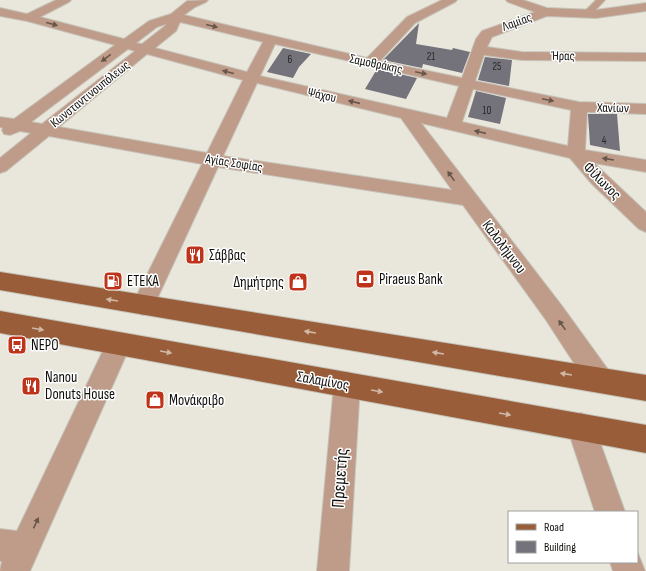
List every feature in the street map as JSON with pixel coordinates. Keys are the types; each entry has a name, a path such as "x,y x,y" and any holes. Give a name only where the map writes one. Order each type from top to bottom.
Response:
{"main road":[{"path":"0,281 646,388"},
{"name":"Σαλαμίνος","path":"0,322 646,439"}],"street":[{"path":"29,18 65,0"},
{"path":"370,63 411,20 451,0"},
{"path":"512,0 546,12"},
{"name":"Κωνσταντινουπόλεως","path":"0,138 153,24 175,17 195,1"},
{"name":"Λαμίας","path":"452,126 469,83 483,40 487,34 546,12 587,14 616,12 646,7"},
{"name":"Ψάχου","path":"0,12 29,18 252,78 452,126 576,154 646,166"},
{"name":"Σαμοθράκης","path":"175,17 370,63 579,106"},
{"name":"Κωνσταντινουπόλεως","path":"0,167 171,28 175,17"},
{"path":"143,305 270,40"},
{"name":"Ήρας","path":"480,50 522,56 646,57"},
{"name":"Χανίων","path":"579,106 646,109"},
{"name":"Φίλωνος","path":"579,106 576,154 598,179 646,224"},
{"name":"Καλολήμνου","path":"406,114 554,313 600,380"},
{"name":"Αγίας Σοφίας","path":"0,122 213,160 468,199"},
{"path":"13,554 119,344"},
{"name":"Πρεμετής","path":"333,571 347,385"},
{"path":"581,427 610,511"}],"lane":[{"path":"587,14 601,0"}],"building":[{"path":"419,23 416,44 452,50 453,48 470,52 462,73 423,64 422,68 383,60"},
{"path":"283,48 311,54 299,67 293,78 267,72"},
{"path":"485,57 512,60 509,86 478,80"},
{"path":"377,69 417,78 406,99 365,89"},
{"path":"476,91 506,98 500,124 468,117"},
{"path":"588,114 617,114 620,151 590,145"}],"place":[{"name":"Σάββας","path":"195,255"},
{"name":"Piraeus Bank","path":"365,279"},
{"name":"ΕΤΕΚΑ","path":"113,281"},
{"name":"Δημήτρης","path":"298,282"},
{"name":"ΝΕΡΟ","path":"17,345"},
{"name":"Nanou Donuts House","path":"31,386"},
{"name":"Μονάκριβο","path":"155,400"}]}
